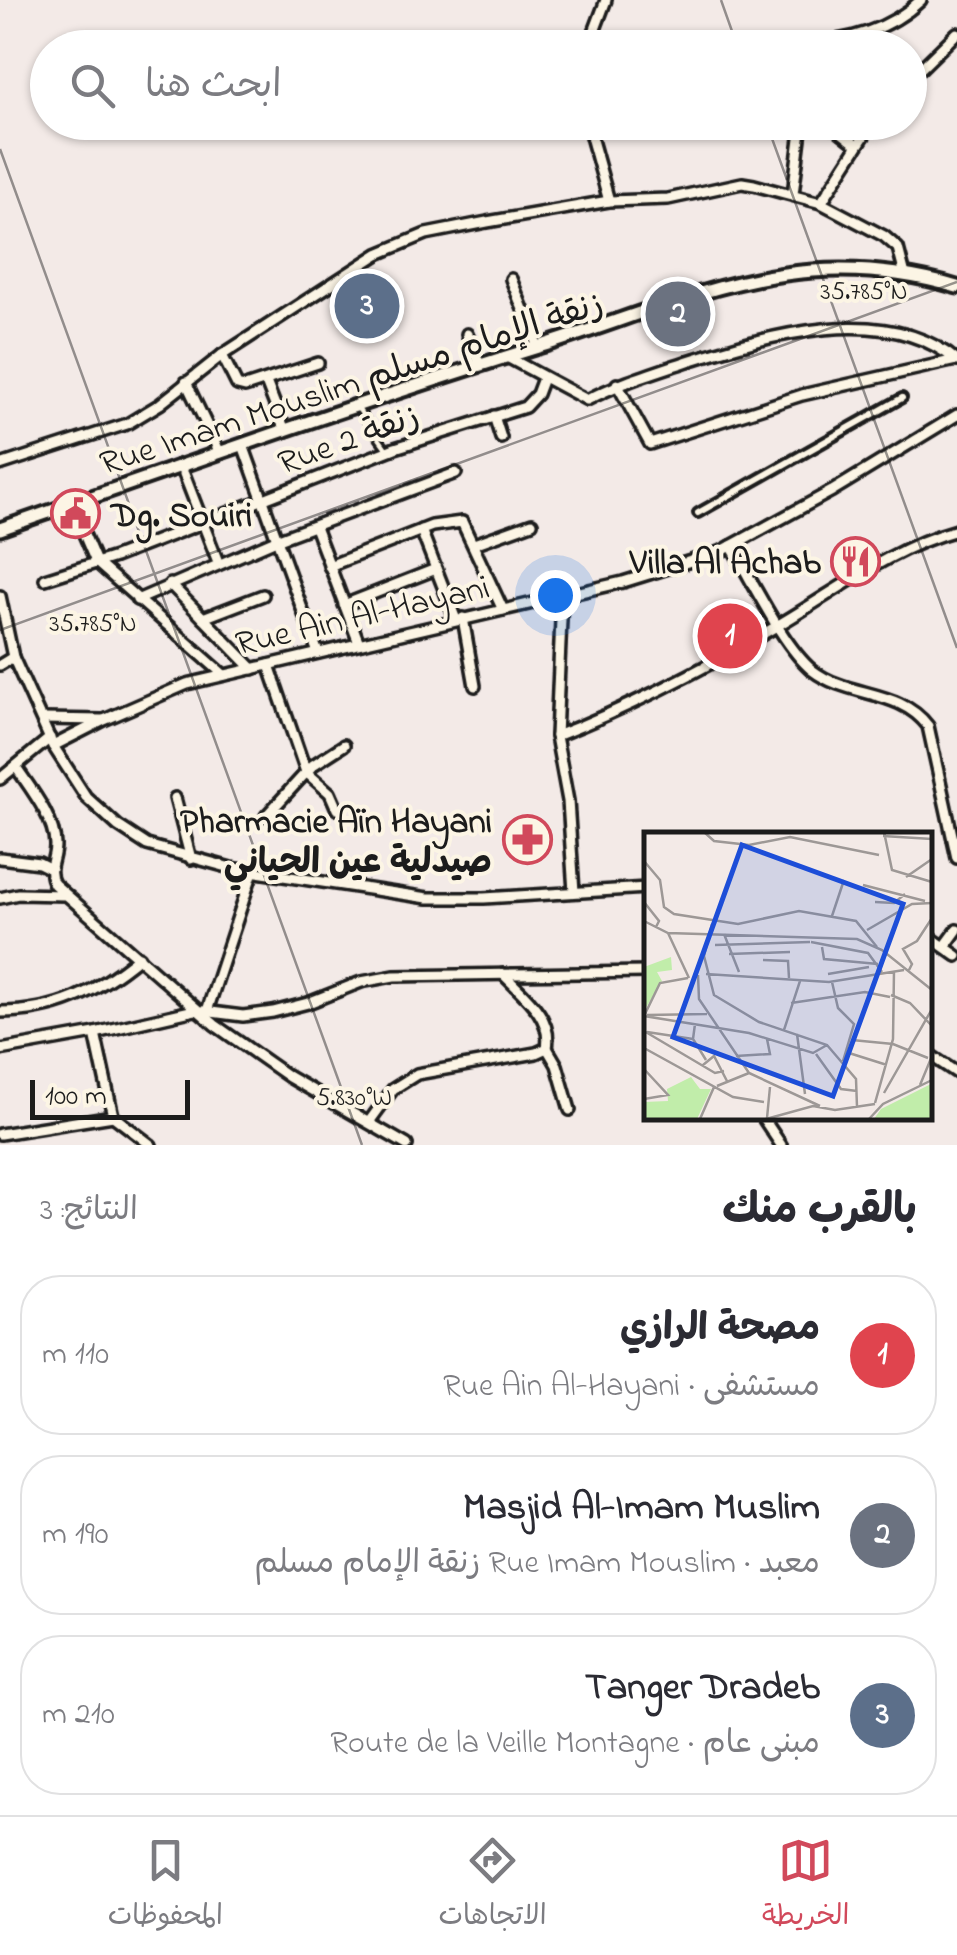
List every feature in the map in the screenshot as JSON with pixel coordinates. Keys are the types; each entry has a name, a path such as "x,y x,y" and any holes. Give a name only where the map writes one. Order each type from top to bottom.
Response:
{"main road":[{"name":"Rue Imam Mouslim زنقة الإمام مسلم","path":"0,529 507,356 737,284 782,274 856,271 905,274 957,287"}],"street":[{"path":"595,30 606,0"},
{"path":"871,30 921,0"},
{"path":"927,62 957,33"},
{"path":"592,140 609,201"},
{"path":"792,194 800,140"},
{"path":"851,140 857,145"},
{"path":"821,204 860,140"},
{"path":"0,465 128,424 222,355 363,263 410,239 609,201 668,199 742,183 821,204 892,241 901,255 905,274"},
{"path":"511,279 538,348"},
{"path":"507,356 586,400 617,384 749,342 846,327 890,332 957,360"},
{"path":"467,334 480,365"},
{"path":"222,355 238,385 245,388 318,363"},
{"path":"617,384 650,444 802,395 957,360"},
{"name":"Rue 2 زنقة","path":"45,579 388,451 525,407 537,394 542,378"},
{"path":"186,382 220,453"},
{"path":"266,382 285,431"},
{"path":"698,513 902,398"},
{"name":"Rue Ain Al-Hayani","path":"0,779 52,742 188,684 668,570 731,546 957,415"},
{"path":"494,416 500,438"},
{"path":"243,445 318,653"},
{"path":"138,600 218,562 456,473"},
{"path":"184,474 218,562"},
{"path":"71,504 96,562 224,675"},
{"path":"329,566 421,530 462,522 503,610"},
{"path":"474,544 532,523"},
{"path":"315,527 359,642"},
{"path":"421,530 459,619 475,686"},
{"path":"556,736 665,690 892,554 957,530"},
{"path":"731,546 798,656 814,672 845,686 896,700 918,713 928,726 952,812 957,858"},
{"path":"344,605 436,569"},
{"path":"170,584 253,668"},
{"path":"203,618 262,595"},
{"path":"0,596 13,658 78,787 103,814 147,845 190,859 252,871 428,898 644,888"},
{"path":"562,596 556,736 568,801 574,892"},
{"path":"0,664 13,658"},
{"path":"269,665 306,772 330,793 338,809"},
{"name":"Rue Ain Al-Hayani","path":"43,719 104,720"},
{"path":"266,816 306,772 344,745"},
{"path":"16,767 40,804 55,842 50,878 65,895 195,1010 266,1062 407,1145"},
{"path":"175,798 190,859"},
{"path":"0,858 49,868"},
{"path":"207,1011 252,871"},
{"path":"0,898 18,894 65,895"},
{"path":"946,945 957,930"},
{"path":"932,937 957,955"},
{"path":"0,1012 54,1006 79,998 109,981 138,957"},
{"path":"0,1050 195,1010 243,1016 273,1012 361,982 394,976 644,972"},
{"path":"503,974 540,1015 548,1033 546,1048 556,1065 570,1110"},
{"path":"96,1033 113,1116 151,1145"},
{"path":"369,1122 390,1092 417,1074 546,1048"},
{"path":"932,1056 957,1073"},
{"path":"0,1134 113,1116"},
{"path":"764,1120 781,1145"}],"lane":[{"path":"357,407 388,451"}],"place":[{"name":"Tanger Dradeb","path":"367,306"},
{"name":"Masjid Al-Imam Muslim","path":"678,314"},
{"name":"Dg. Souiri","path":"76,514"},
{"name":"Villa Al Achab","path":"856,561"},
{"name":"مصحة الرازي","path":"730,636"},
{"name":"Pharmacie Aïn Hayani صيدلية عين الحياني","path":"527,840"}]}
